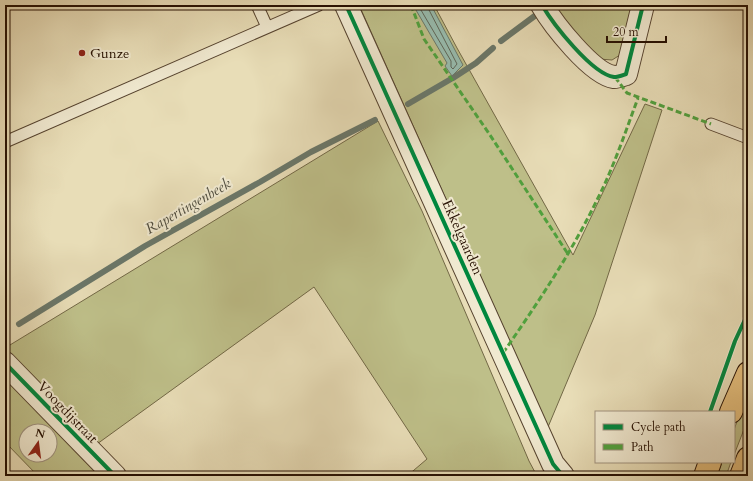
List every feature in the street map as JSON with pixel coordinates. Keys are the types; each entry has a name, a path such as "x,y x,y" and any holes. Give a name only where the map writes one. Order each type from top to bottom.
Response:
{"main road":[{"path":"731,411 748,374"},
{"path":"741,476 748,458"},
{"path":"705,476 710,463"}],"street":[{"name":"Ekkelgaarden","path":"346,5 553,464 563,476"},
{"path":"542,5 550,19 584,58 604,74 615,77 626,74 643,5"},
{"name":"Voogdijstraat","path":"5,363 115,476"}],"lane":[{"path":"257,5 267,27"},
{"path":"5,142 319,5"},
{"path":"710,124 748,138"}],"green space":[{"path":"359,5 434,5 573,255 645,104 662,110 595,315 548,427"},
{"path":"551,5 637,5 620,55 612,60 599,59"},
{"path":"378,121 422,211 529,461 537,476 407,476 427,459 314,287 97,444 5,352 5,348"},
{"path":"5,368 112,476 38,476 25,463 58,463 58,423 18,423 18,455 5,442"},
{"path":"742,407 748,410 748,419 735,452 735,427"},
{"path":"722,463 731,463 726,476 717,476"}],"water":[{"path":"413,5 431,5 463,65 452,76 445,66 447,63"}],"waterway":[{"name":"Rapertingenbeek","path":"501,41 536,15"},
{"name":"Rapertingenbeek","path":"453,78 476,63 493,48"},
{"name":"Rapertingenbeek","path":"408,104 451,79"},
{"name":"Rapertingenbeek","path":"19,324 145,246 311,152 375,120"}],"marked path":[{"path":"411,5 424,39 490,135 568,254"},
{"path":"615,77 627,93 711,124"},
{"path":"503,353 552,279 586,222 608,177 638,98"}],"cycle path":[{"path":"346,5 553,464 563,476"},
{"path":"542,5 555,24 584,58 605,74 614,77 626,74 643,5"},
{"path":"710,411 735,341 748,313"},
{"path":"5,363 115,476"}],"place":[{"name":"Gunze","path":"82,53"}]}
